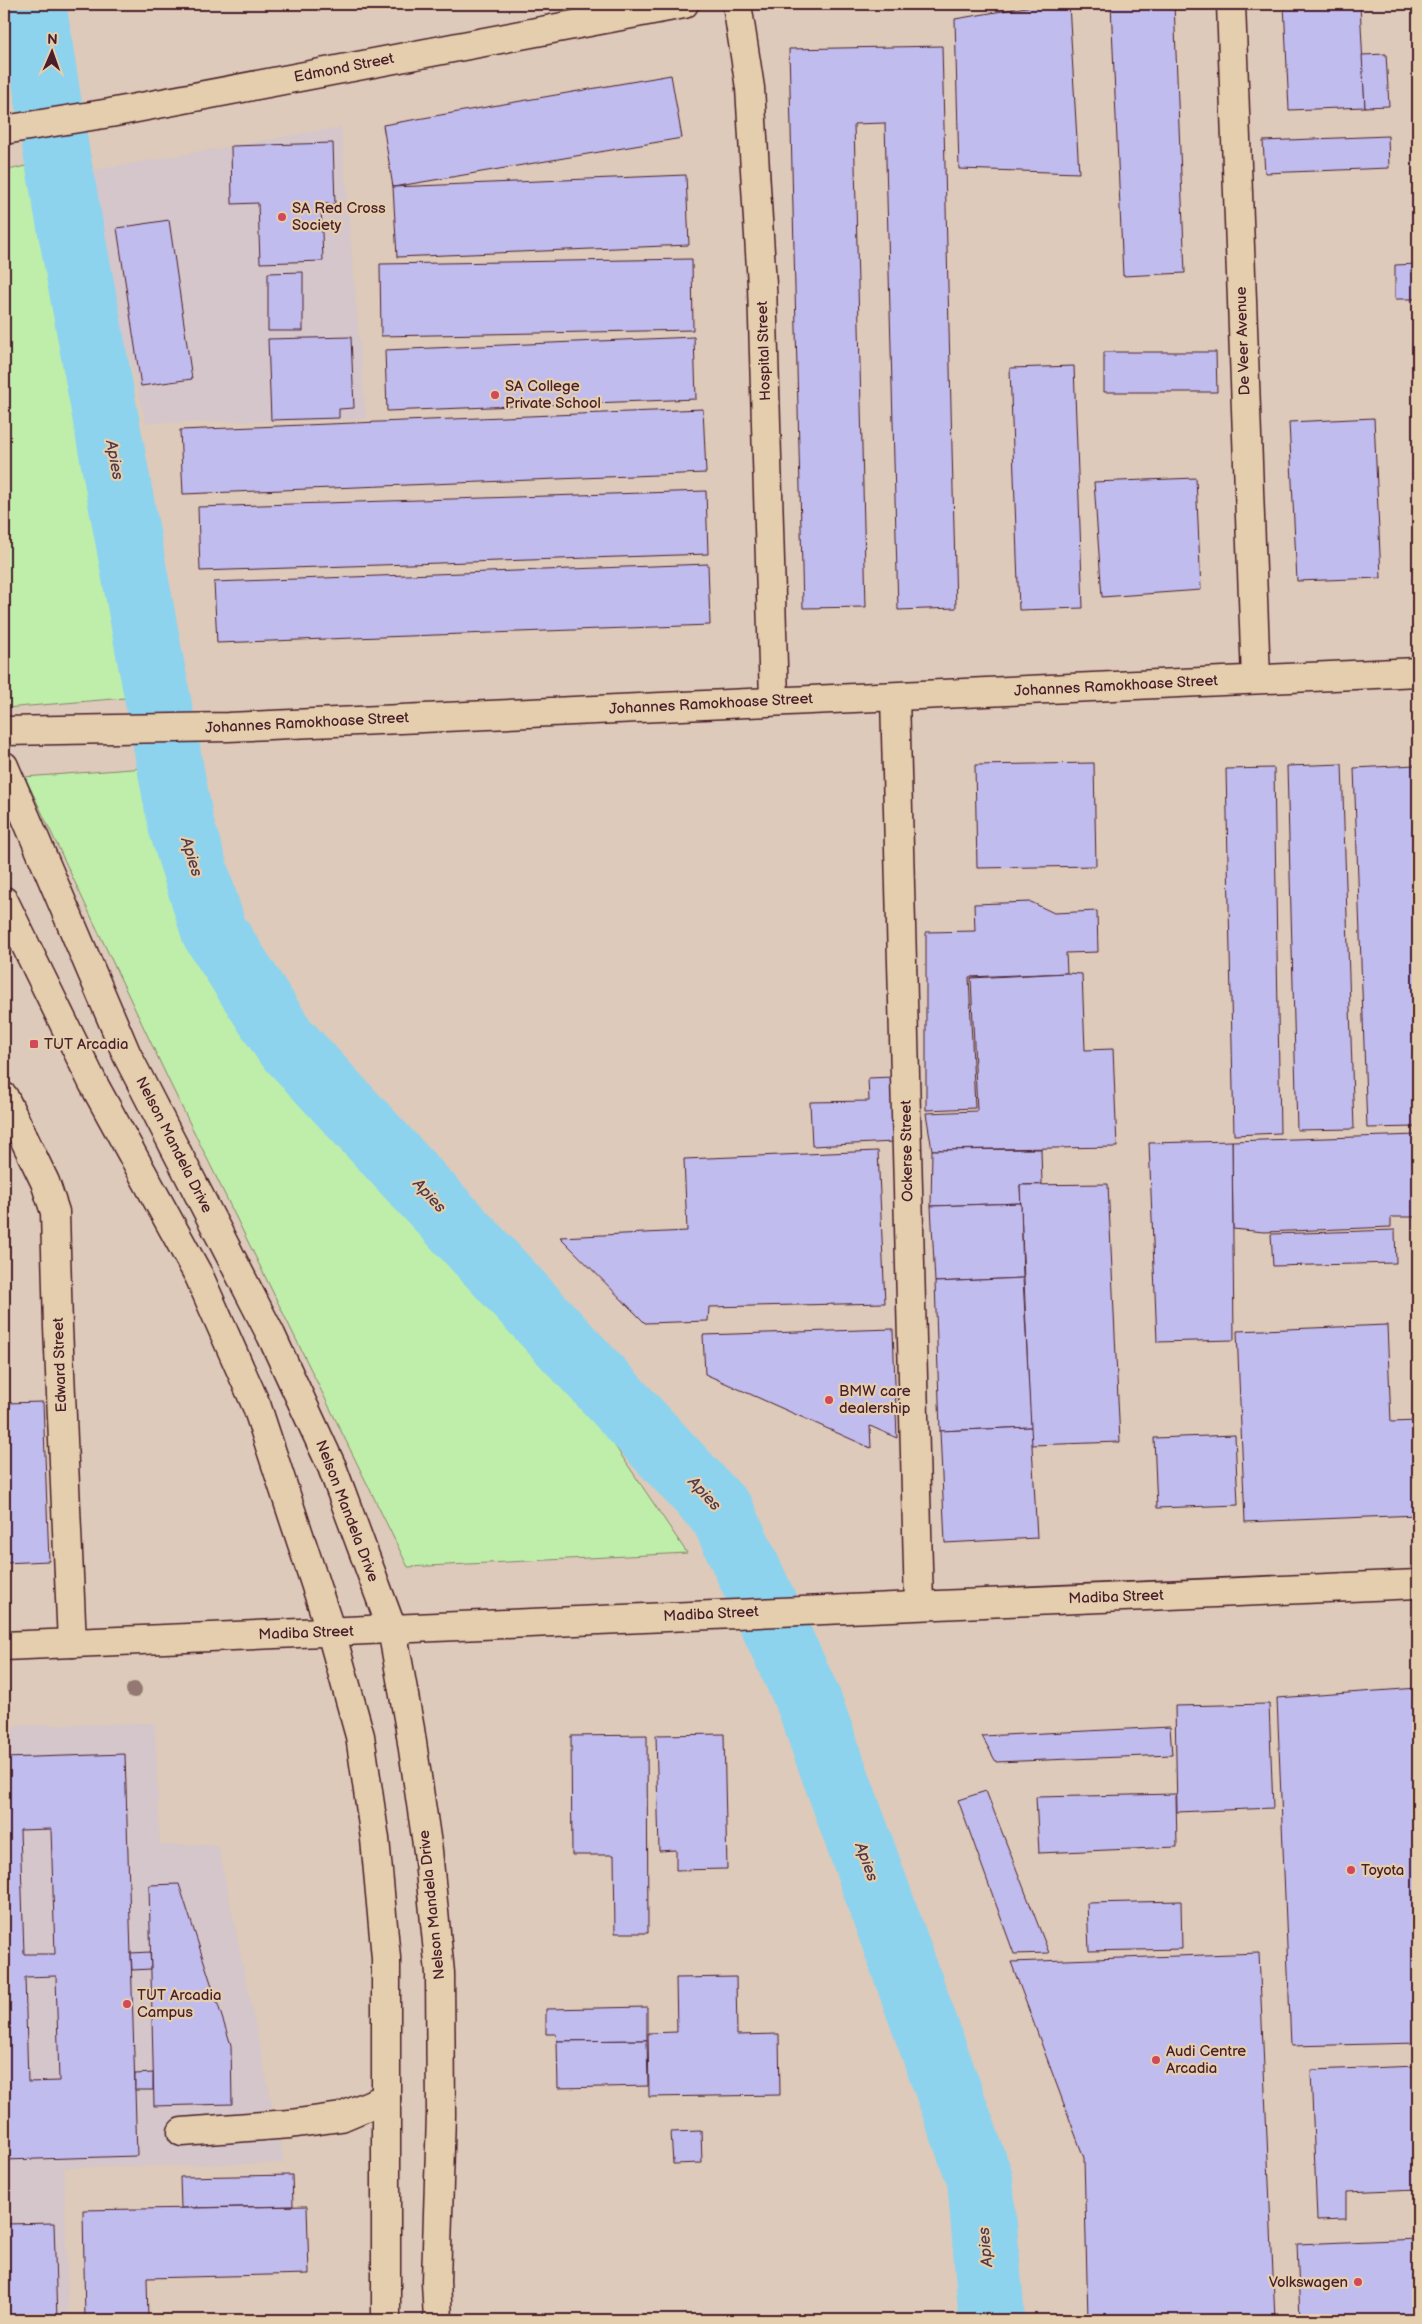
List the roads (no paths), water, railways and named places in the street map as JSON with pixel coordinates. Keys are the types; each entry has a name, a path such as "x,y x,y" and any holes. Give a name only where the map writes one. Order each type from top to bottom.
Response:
{"main road":[{"name":"Edmond Street","path":"12,129 110,113 684,4"},
{"name":"Hospital Street","path":"737,4 750,88 762,284 774,700"},
{"name":"De Veer Avenue","path":"1231,4 1256,679"},
{"name":"Johannes Ramokhoase Street","path":"4,731 228,727 774,700 895,697 1418,672"},
{"name":"Ockerse Street","path":"895,697 919,1605"},
{"name":"Nelson Mandela Drive","path":"4,766 127,1055 271,1335 332,1467 392,1630 410,1729 428,1851 440,1973 442,2114 436,2281 438,2320"},
{"path":"4,901 93,1083 207,1293 257,1407 331,1632 360,1736 375,1839 386,1958 386,2320"},
{"name":"Edward Street","path":"4,1097 45,1182 55,1212 58,1328 72,1643"},
{"name":"Madiba Street","path":"4,1646 1418,1584"},
{"path":"182,2132 290,2124 342,2117 386,2098"}],"waterway":[{"name":"Apies","path":"33,4 56,150 181,825 214,931 284,1040 723,1515 809,1702 980,2179 992,2320"}],"place":[{"name":"SA Red Cross Society","path":"282,217"},
{"name":"SA College Private School","path":"495,395"},
{"name":"TUT Arcadia","path":"34,1044"},
{"name":"BMW care dealership","path":"829,1400"},
{"name":"Toyota","path":"1351,1870"},
{"name":"TUT Arcadia Campus","path":"127,2004"},
{"name":"Audi Centre Arcadia","path":"1156,2060"},
{"name":"Volkswagen","path":"1358,2282"}]}
